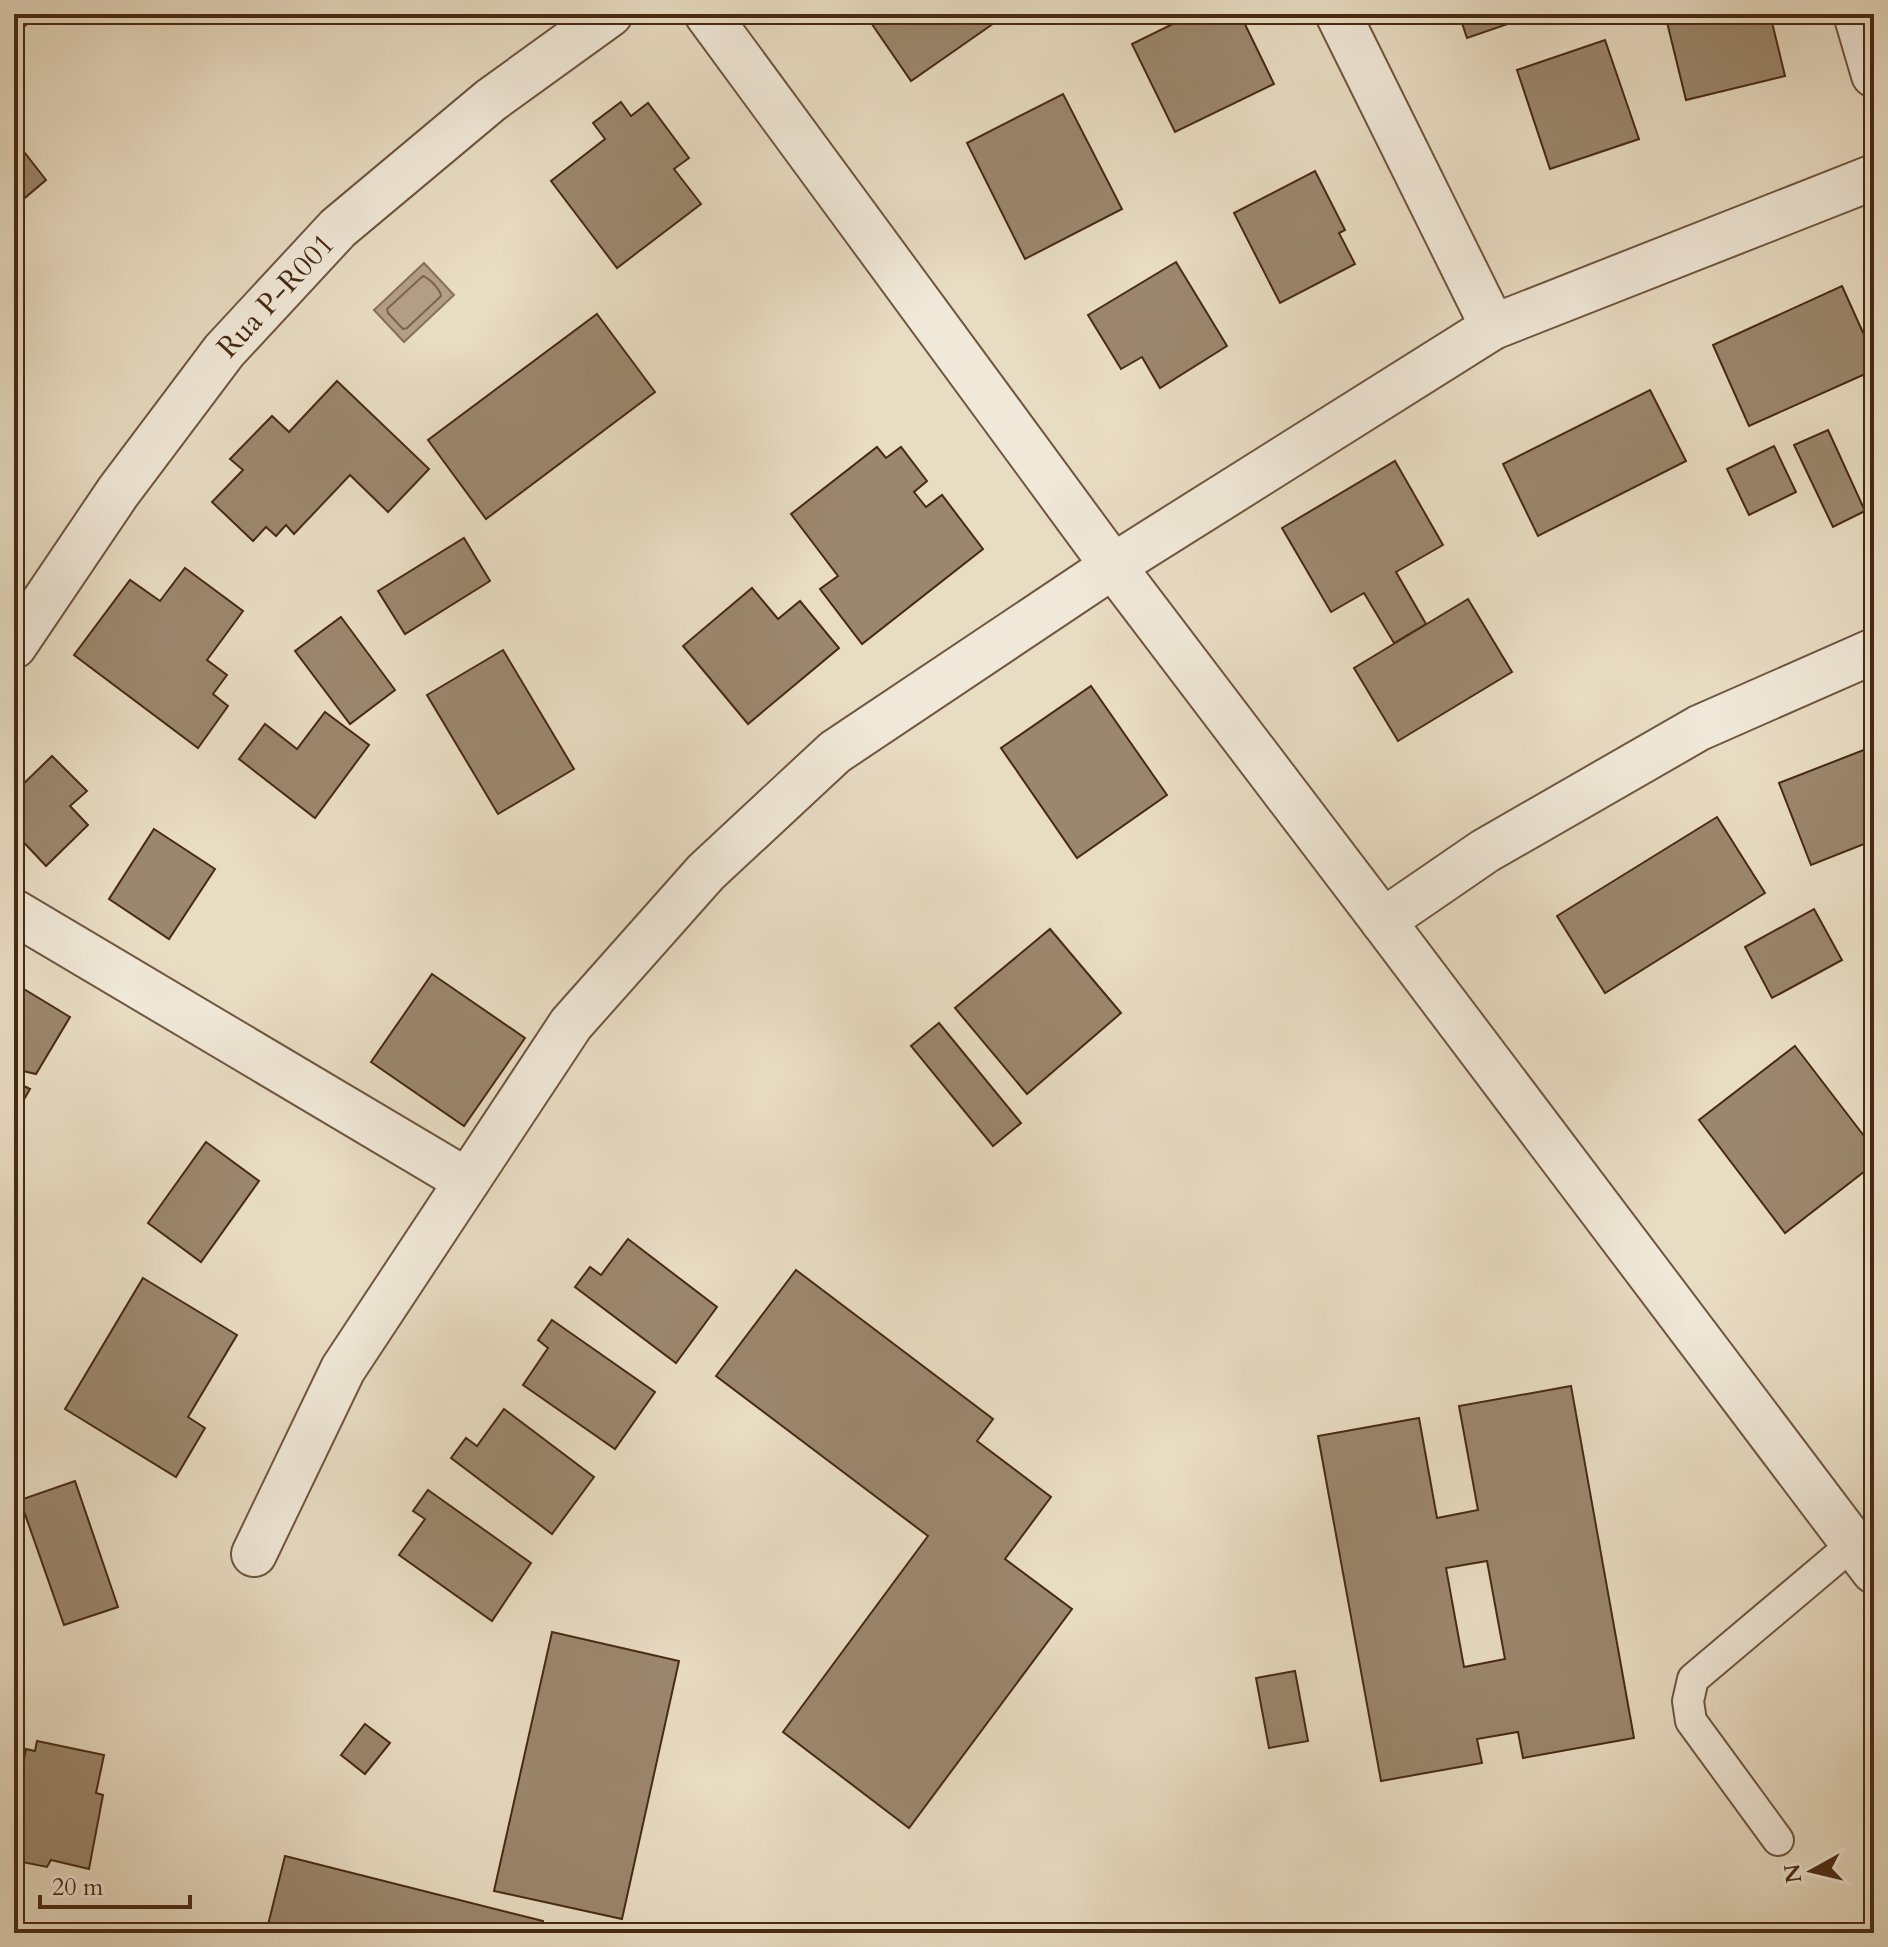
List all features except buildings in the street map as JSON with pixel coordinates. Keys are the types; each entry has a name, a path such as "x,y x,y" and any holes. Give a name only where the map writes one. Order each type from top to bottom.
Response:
{"street":[{"name":"Rua P-R001","path":"14,646 118,492 224,351 338,228 491,100 610,14"},
{"path":"707,14 1113,566 1864,1558"},
{"path":"1338,14 1493,327"},
{"path":"1856,14 1874,75"},
{"path":"254,1554 343,1369 571,1024 706,872 835,752 1113,566 1493,327 1874,177"},
{"path":"1383,921 1485,851 1699,728 1874,651"},
{"path":"14,912 467,1181"}],"lane":[{"path":"1778,1840 1691,1721 1688,1701 1693,1679 1864,1558"}],"water":[{"path":"424,263 454,295 404,342 374,310"}]}
